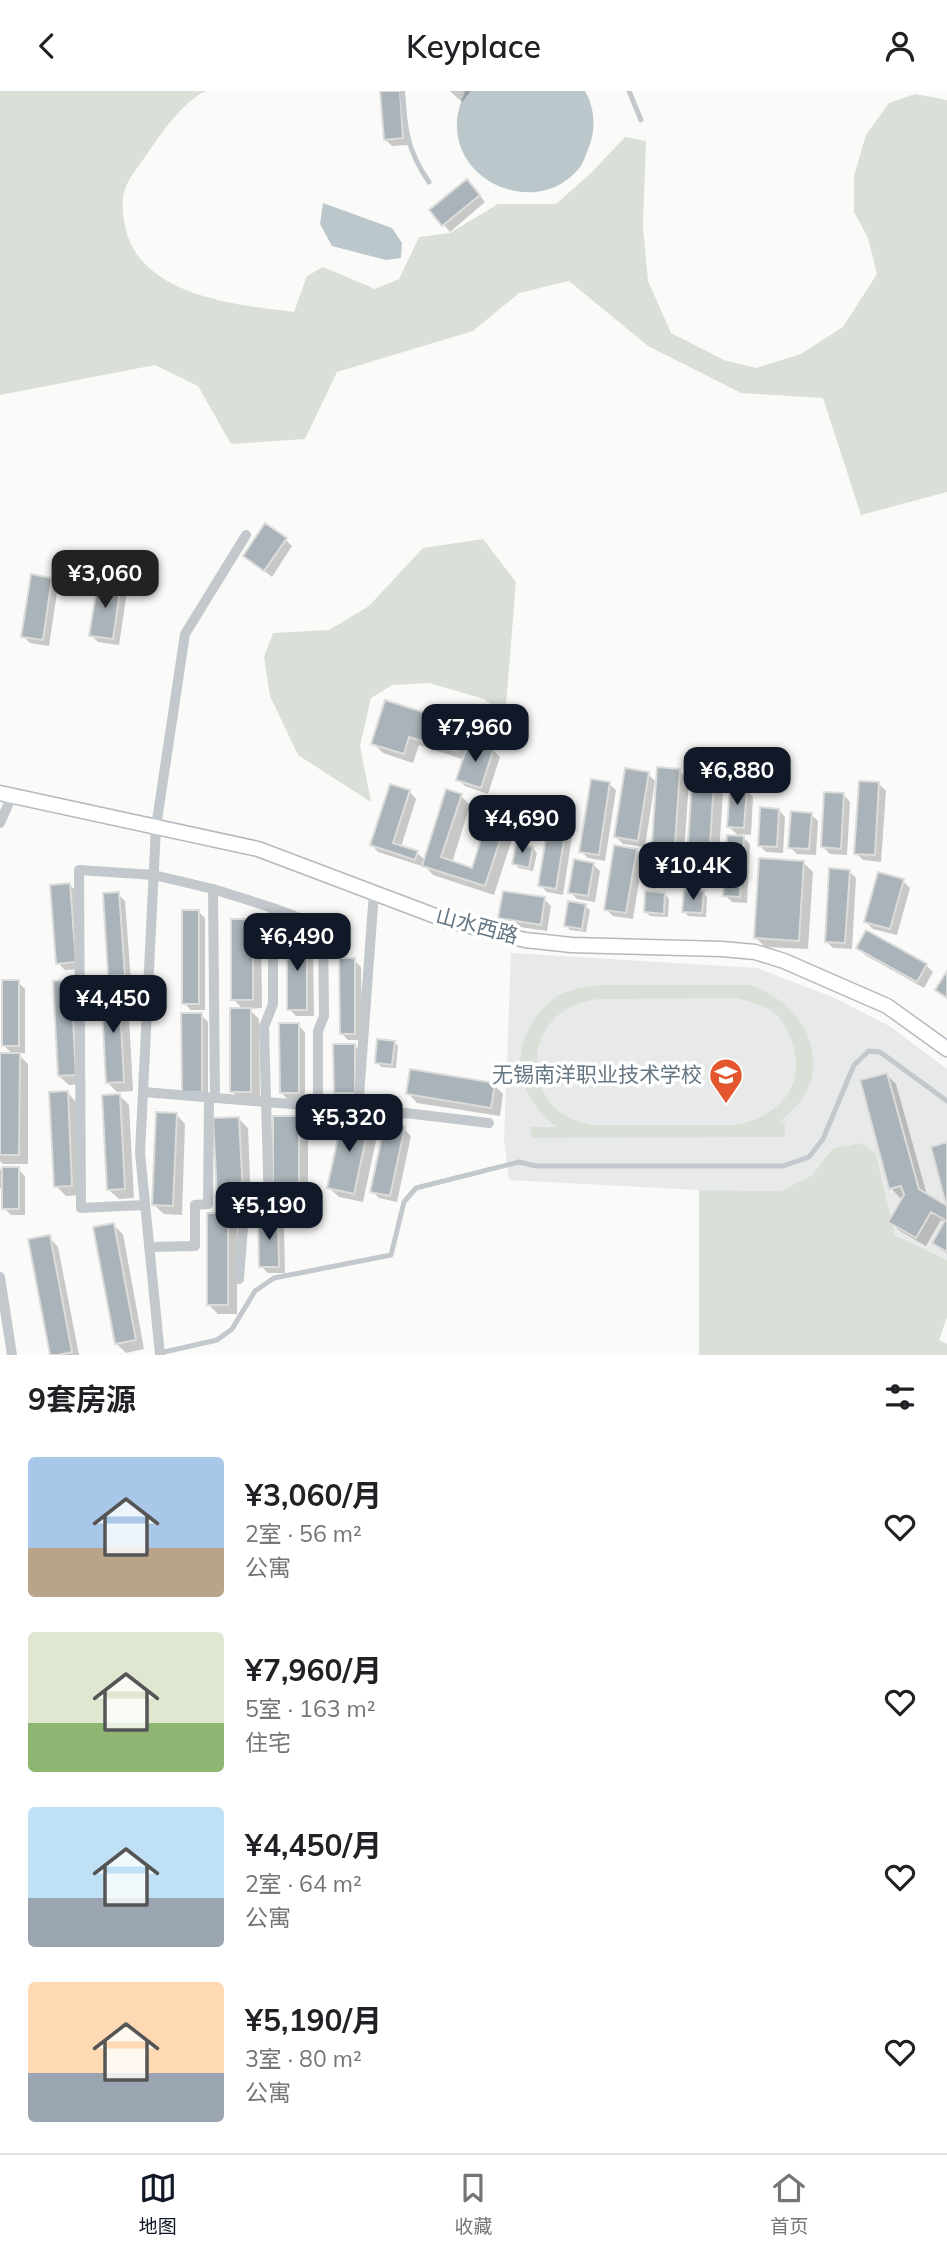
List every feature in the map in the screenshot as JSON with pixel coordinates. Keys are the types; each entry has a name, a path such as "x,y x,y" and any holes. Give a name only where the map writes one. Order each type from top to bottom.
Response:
{"street":[{"path":"157,1354 140,1153 156,827 186,634 246,535"},
{"path":"0,823 6,794"},
{"name":"山水西路","path":"6,794 258,849 446,920 525,940 572,945 755,952 784,961 887,1006 947,1049"},
{"path":"145,1205 81,1208 79,870 154,875 213,889 323,927 324,1016 318,1031 318,1106"},
{"path":"149,1247 195,1245 195,1205 208,1204 212,1098 213,889"},
{"path":"358,1110 374,893"},
{"path":"239,1279 244,1214 269,1209 264,1027 273,1004 273,908"},
{"path":"143,1093 318,1106 394,1115 406,1113 489,1123"},
{"path":"0,1277 12,1355"}],"lane":[{"path":"402,91 405,130 415,163 429,182"},
{"path":"629,91 640,120"},
{"path":"157,1354 217,1340 232,1329 255,1291 274,1278 391,1255 404,1202 416,1188 519,1162 536,1165 783,1166 809,1157 823,1139 854,1065 869,1051 880,1052 947,1101"}],"shaded area":[{"path":"0,91 206,91 188,103 172,120 127,184 123,215 134,250 149,268 169,282 193,293 245,305 294,312 307,276 323,267 375,289 399,279 419,237 450,233 498,204 556,204 591,173 625,137 646,141 643,227 648,281 671,333 724,360 756,368 801,354 843,327 877,274 868,238 854,212 854,176 866,135 889,103 915,94 947,100 947,492 861,515 823,398 741,393 648,346 569,281 519,293 473,331 337,372 305,439 231,444 198,386 155,365 0,395"},
{"path":"465,91 585,91 593,112 593,126 591,140 581,165 563,182 544,190 523,192 503,188 484,178 469,163 460,144 457,118"},
{"path":"323,203 392,228 402,243 401,258 386,260 332,246 320,224"},
{"path":"483,539 516,582 505,716 484,699 429,683 392,685 371,698 360,746 371,802 298,755 270,696 264,657 273,633 329,630 369,606 423,548"},
{"name":"无锡南洋职业技术学校","path":"511,953 757,968 835,998 891,1027 947,1069 947,1260 895,1235 876,1154 832,1149 812,1175 781,1191 699,1190 509,1180 504,1140"},
{"path":"601,985 750,985 778,999 800,1022 808,1036 813,1066 805,1094 780,1122 785,1123 785,1137 531,1138 531,1127 557,1127 539,1111 530,1097 522,1074 522,1050 530,1027 554,999 569,991","holes":["736,998 763,1006 778,1016 787,1030 795,1054 793,1083 777,1107 764,1115 733,1125 590,1125 571,1119 555,1108 546,1097 537,1070 540,1042 546,1029 567,1009 598,999"]},
{"path":"860,1143 876,1154 895,1235 947,1260 947,1317 939,1340 947,1344 947,1355 699,1355 699,1190 781,1191 812,1175 832,1149"}],"building":[{"path":"380,91 400,91 403,138 384,140"},
{"path":"467,179 480,195 442,226 429,210"},
{"path":"265,523 287,538 264,571 243,556"},
{"path":"31,574 52,578 43,640 21,637"},
{"path":"98,580 121,584 113,639 89,636"},
{"path":"385,700 467,726 458,752 409,737 404,754 371,744"},
{"path":"469,740 494,748 481,788 456,780"},
{"path":"693,765 715,766 709,860 687,859"},
{"path":"657,767 680,769 674,860 651,859"},
{"path":"625,768 649,772 638,841 614,837"},
{"path":"591,779 610,782 599,855 579,852"},
{"path":"859,781 879,782 875,855 854,854"},
{"path":"390,784 410,790 393,843 418,851 415,860 370,845"},
{"path":"730,787 747,788 744,828 727,827"},
{"path":"446,789 462,794 441,857 472,868 491,807 509,813 485,886 422,866"},
{"path":"824,792 844,793 841,849 821,847"},
{"path":"760,807 779,809 777,847 758,846"},
{"path":"791,811 812,813 809,849 788,848"},
{"path":"550,813 568,816 556,889 538,886"},
{"path":"727,835 744,836 740,897 723,896"},
{"path":"516,843 533,847 529,868 512,864"},
{"path":"614,845 637,849 626,913 604,910"},
{"path":"759,858 804,861 799,941 754,938"},
{"path":"574,859 594,863 588,896 568,893"},
{"path":"829,868 850,870 845,943 825,942"},
{"path":"878,872 904,879 890,929 864,922"},
{"path":"70,883 76,962 56,964 50,885"},
{"path":"684,890 704,891 702,913 682,912"},
{"path":"503,891 545,897 541,925 498,918"},
{"path":"645,891 665,893 664,914 644,912"},
{"path":"119,892 125,975 108,976 103,893"},
{"path":"568,901 586,904 582,929 564,926"},
{"path":"182,910 199,910 199,1004 182,1004"},
{"path":"231,919 253,919 253,1000 231,1000"},
{"path":"866,930 927,964 917,982 856,948"},
{"path":"287,936 307,936 307,1010 287,1010"},
{"path":"339,958 355,958 355,1034 340,1034"},
{"path":"947,971 947,998 935,990"},
{"path":"2,980 19,980 19,1046 2,1046"},
{"path":"71,980 76,1075 58,1076 53,981"},
{"path":"119,987 124,1082 106,1083 101,988"},
{"path":"230,1008 251,1008 251,1092 230,1092"},
{"path":"181,1013 202,1013 202,1092 182,1092"},
{"path":"279,1023 299,1023 299,1093 280,1093"},
{"path":"377,1039 395,1041 392,1065 375,1063"},
{"path":"333,1044 355,1044 355,1093 334,1093"},
{"path":"0,1053 20,1053 19,1155 0,1155"},
{"path":"410,1069 495,1083 491,1108 406,1094"},
{"path":"887,1073 919,1189 946,1205 931,1147 947,1142 947,1252 932,1243 945,1220 931,1212 916,1238 888,1222 904,1195 901,1186 889,1189 860,1080"},
{"path":"68,1091 72,1186 54,1187 49,1092"},
{"path":"120,1094 125,1189 107,1190 102,1095"},
{"path":"156,1112 177,1113 173,1206 152,1205"},
{"path":"343,1115 370,1120 354,1194 327,1188"},
{"path":"273,1116 299,1116 299,1208 273,1208"},
{"path":"239,1117 243,1195 217,1196 213,1118"},
{"path":"385,1123 405,1127 390,1196 370,1192"},
{"path":"2,1167 19,1167 19,1209 2,1209"},
{"path":"207,1213 228,1213 228,1305 207,1305"},
{"path":"278,1217 279,1267 259,1267 258,1218"},
{"path":"114,1223 136,1340 115,1344 93,1227"},
{"path":"50,1235 72,1352 58,1355 50,1355 28,1239"}],"place":[{"name":"无锡南洋职业技术学校","path":"726,1105"}]}
